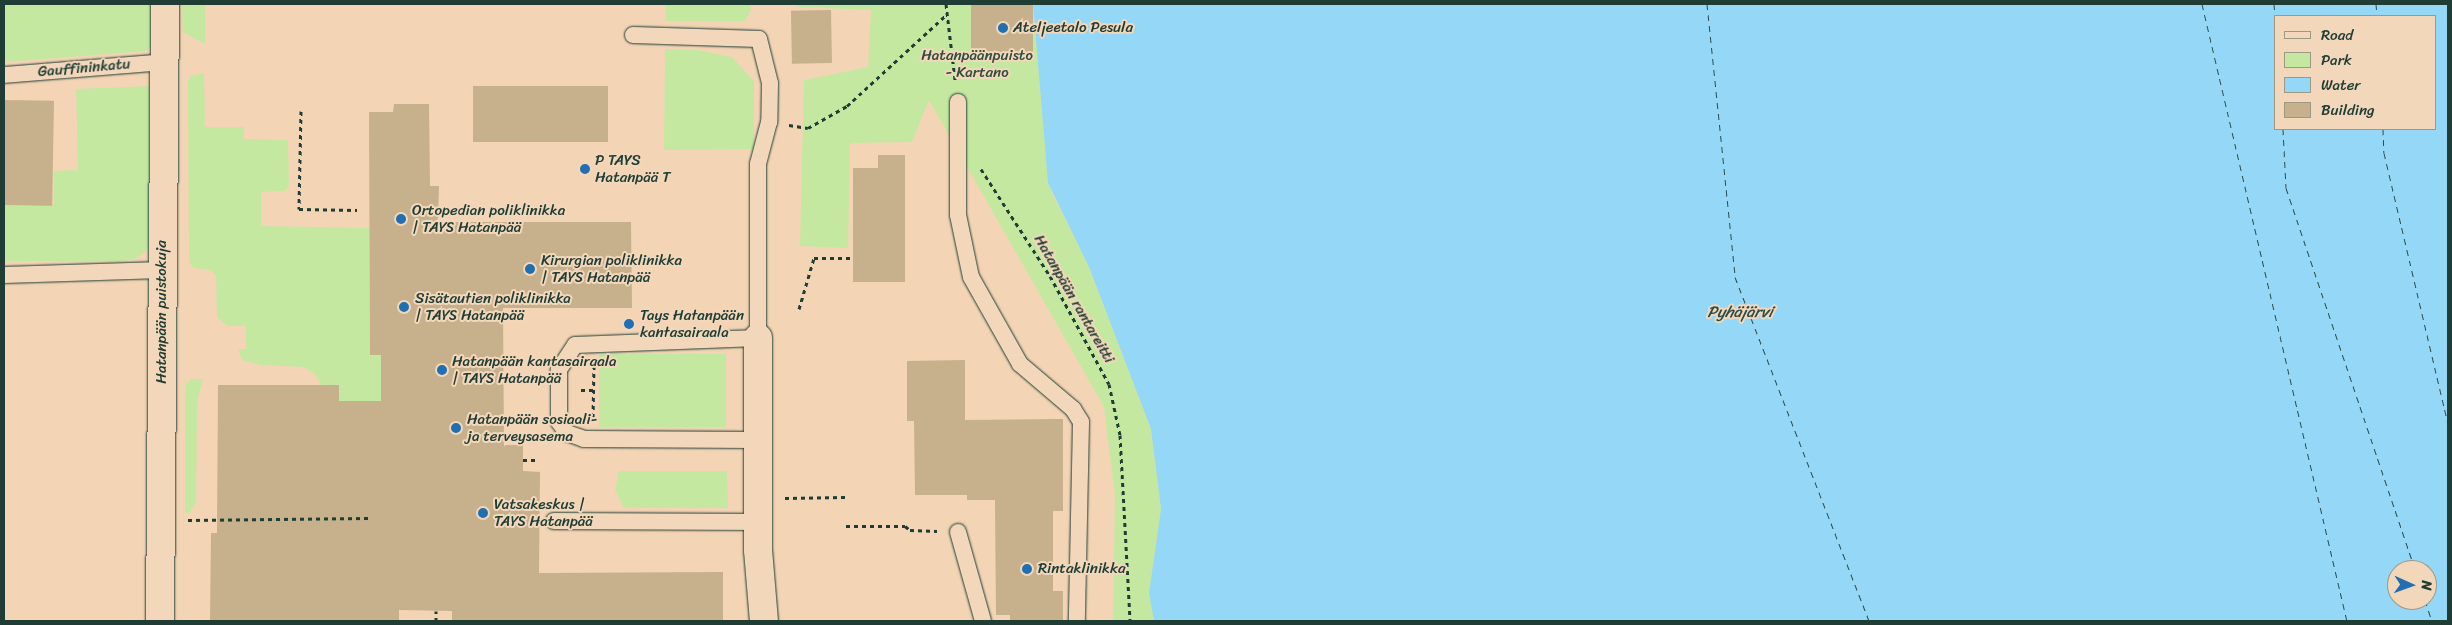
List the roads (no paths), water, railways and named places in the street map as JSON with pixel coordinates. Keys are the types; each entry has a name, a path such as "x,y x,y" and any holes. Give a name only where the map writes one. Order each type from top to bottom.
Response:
{"street":[{"name":"Hatanpään puistokuja","path":"160,621 164,4"},
{"path":"758,338 758,510 764,621"}],"lane":[{"path":"633,35 759,39 770,83 769,122 758,164 758,338 581,343 571,348 560,365 558,378 559,422 567,433 575,437 673,441 757,440"},
{"name":"Gauffininkatu","path":"4,75 165,62"},
{"path":"958,102 958,215 971,276 1020,364 1073,409 1081,422 1077,621"},
{"path":"4,274 162,270"},
{"path":"554,521 758,510"},
{"path":"958,532 983,621"}],"water":[{"name":"Pyhäjärvi","path":"1033,4 2448,4 2448,621 1154,621 1149,593 1161,509 1151,429 1089,267 1048,183"}],"place":[{"name":"Ateljeetalo Pesula","path":"1003,28"},
{"name":"P TAYS Hatanpää T","path":"585,169"},
{"name":"Ortopedian poliklinikka | TAYS Hatanpää","path":"401,219"},
{"name":"Kirurgian poliklinikka | TAYS Hatanpää","path":"530,269"},
{"name":"Sisätautien poliklinikka | TAYS Hatanpää","path":"404,307"},
{"name":"Tays Hatanpään kantasairaala","path":"629,324"},
{"name":"Hatanpään kantasairaala | TAYS Hatanpää","path":"442,370"},
{"name":"Hatanpään sosiaali- ja terveysasema","path":"456,428"},
{"name":"Vatsakeskus | TAYS Hatanpää","path":"483,513"},
{"name":"Rintaklinikka","path":"1027,569"}],"park label":[{"name":"Hatanpäänpuisto - Kartano","path":"977,64"}]}
